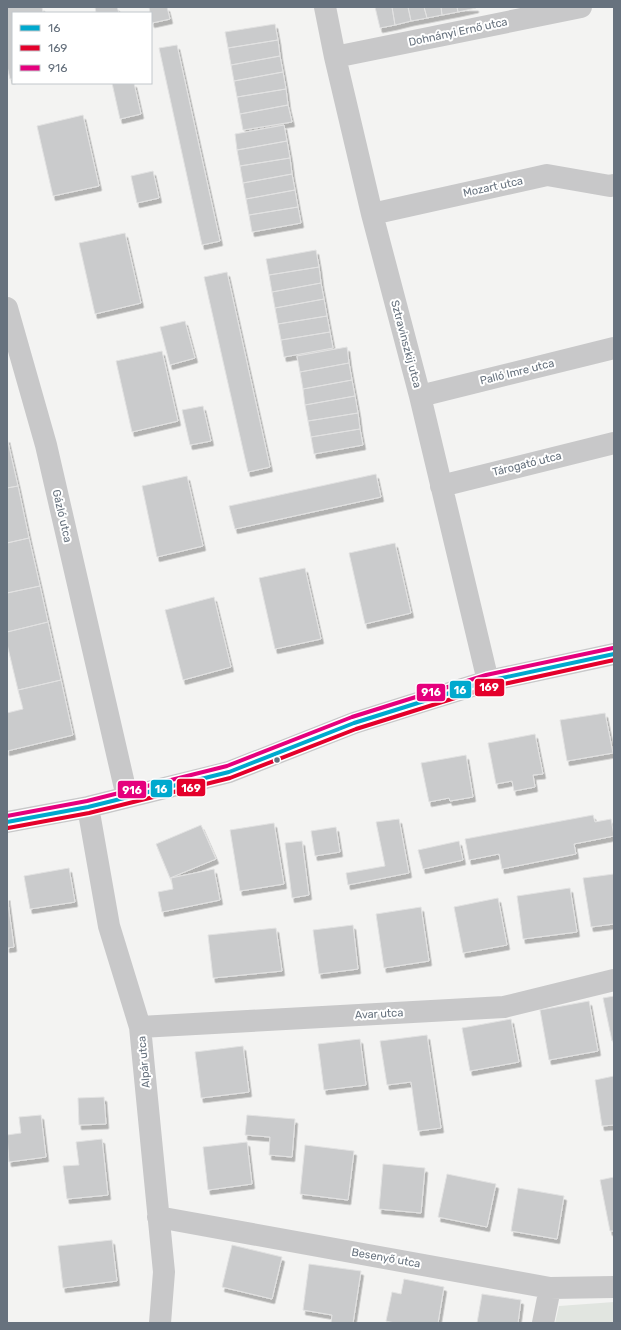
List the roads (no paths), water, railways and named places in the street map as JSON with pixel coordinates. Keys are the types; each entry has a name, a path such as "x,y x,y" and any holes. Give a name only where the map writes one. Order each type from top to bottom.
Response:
{"street":[{"name":"Sztravinszkij utca","path":"324,7 372,214 420,396 488,682"},
{"name":"Dohnányi Ernő utca","path":"335,57 581,7"},
{"name":"Mozart utca","path":"372,214 547,175 610,186 614,185"},
{"name":"Gázló utca","path":"7,308 46,445 127,797"},
{"name":"Palló Imre utca","path":"420,396 614,348"},
{"name":"Tárogató utca","path":"441,486 614,443"},
{"path":"7,822 88,807 229,772 354,723 488,682 614,654"},
{"name":"Alpár utca","path":"88,807 109,926 140,1027 164,1272 160,1323"},
{"name":"Avar utca","path":"140,1027 504,1007 614,980"},
{"name":"Besenyő utca","path":"158,1217 550,1288 614,1287"},
{"path":"543,1323 550,1288"}]}
